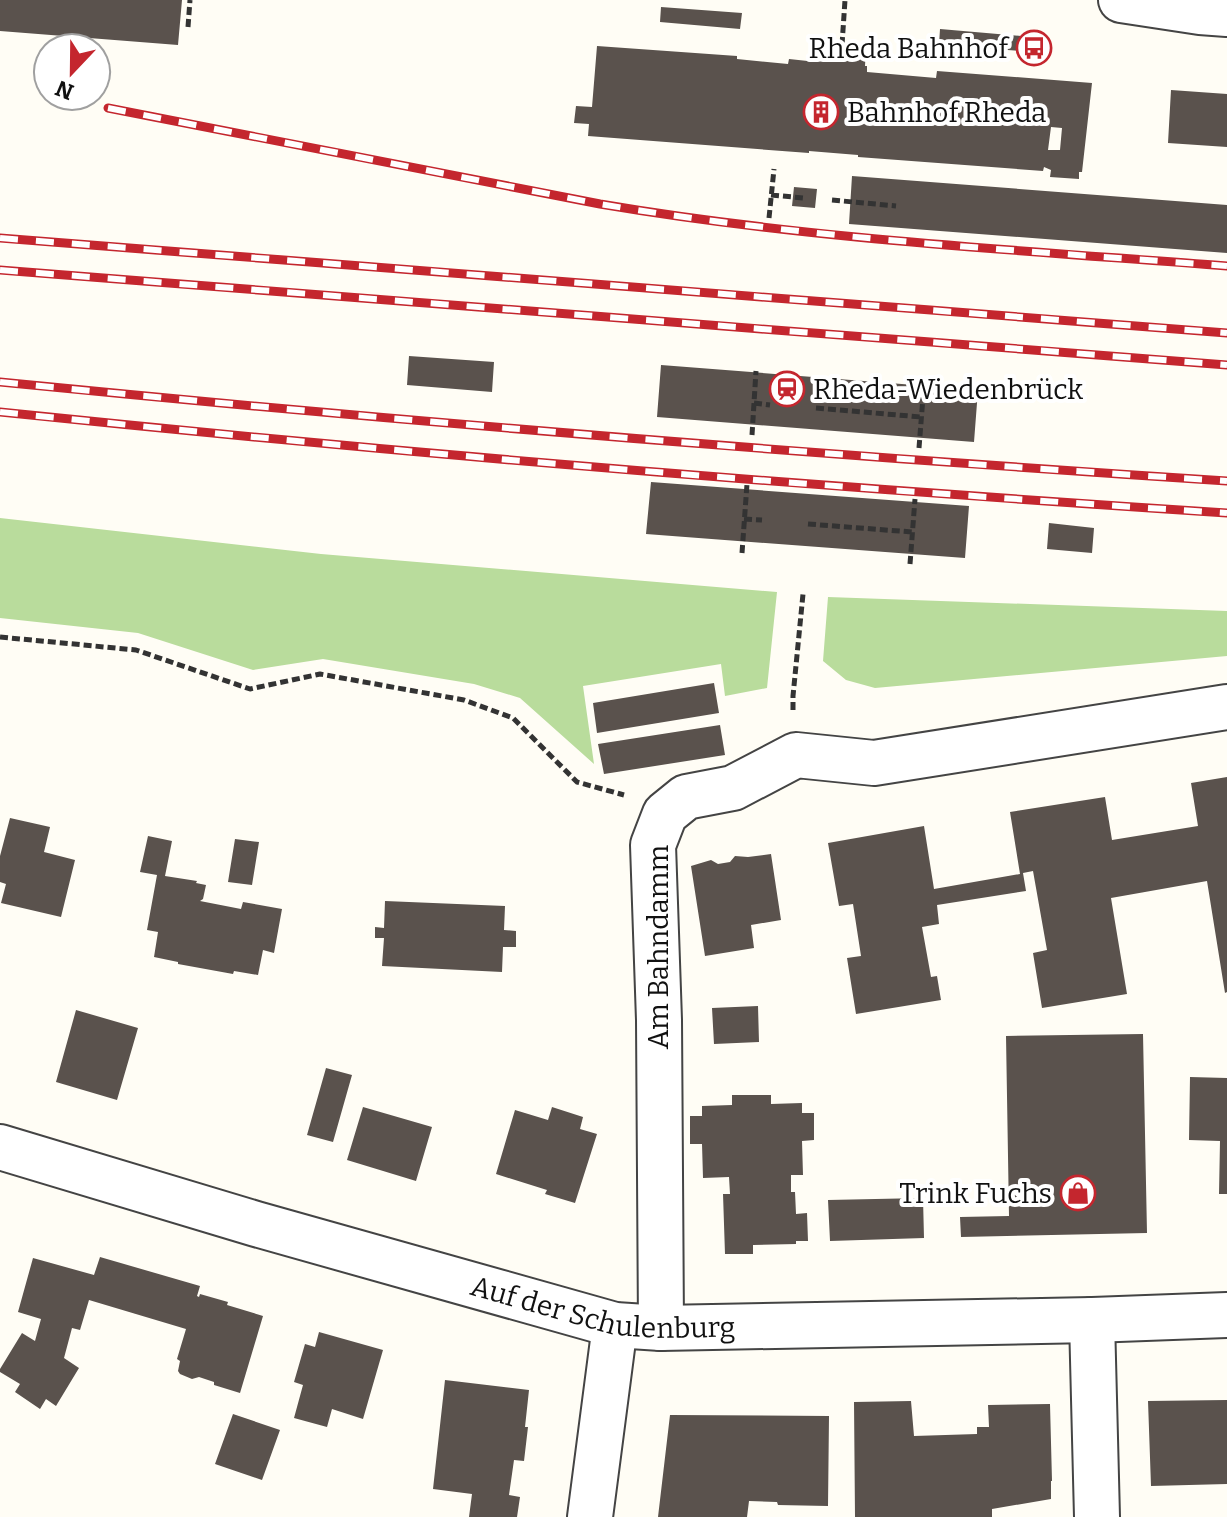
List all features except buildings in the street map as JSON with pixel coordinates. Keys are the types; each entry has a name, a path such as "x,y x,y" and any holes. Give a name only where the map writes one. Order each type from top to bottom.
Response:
{"street":[{"path":"1121,0 1227,14"},
{"path":"796,755 874,763 1227,707"},
{"name":"Am Bahndamm","path":"661,1328 659,1020 653,845 665,814 686,797 733,788 796,755"},
{"name":"Auf der Schulenburg","path":"0,1147 256,1224 615,1325 661,1328 1227,1315"},
{"path":"1092,1320 1097,1517"},
{"path":"590,1517 615,1325"}],"path":[{"path":"188,27 190,0"},
{"path":"842,45 845,0"},
{"path":"769,218 774,169"},
{"path":"771,195 804,198"},
{"path":"832,200 896,206"},
{"path":"752,435 756,371"},
{"path":"919,448 924,384"},
{"path":"754,403 770,405"},
{"path":"816,408 921,417"},
{"path":"742,553 747,484"},
{"path":"910,564 915,499"},
{"path":"744,519 762,520"},
{"path":"808,524 912,532"},
{"path":"796,755 793,696 803,594"},
{"path":"0,637 136,650 250,689 320,674 464,700 513,718 577,782 633,797 665,814"}],"green space":[{"path":"0,518 321,554 777,592 767,688 725,696 721,664 583,686 594,764 520,698 474,684 323,659 253,670 138,633 0,618"},
{"path":"828,597 1227,611 1227,656 875,688 846,680 823,661"}],"railway":[{"path":"112,109 600,204 678,216 834,235 1227,266"},
{"path":"0,238 1227,333"},
{"path":"0,270 1227,365"},
{"path":"0,382 613,437 1227,481"},
{"path":"0,412 613,468 1227,513"}],"place":[{"name":"Rheda Bahnhof","path":"1034,48"},
{"name":"Bahnhof Rheda","path":"821,112"},
{"name":"Rheda-Wiedenbrück","path":"787,389"},
{"name":"Trink Fuchs","path":"1078,1193"}]}
